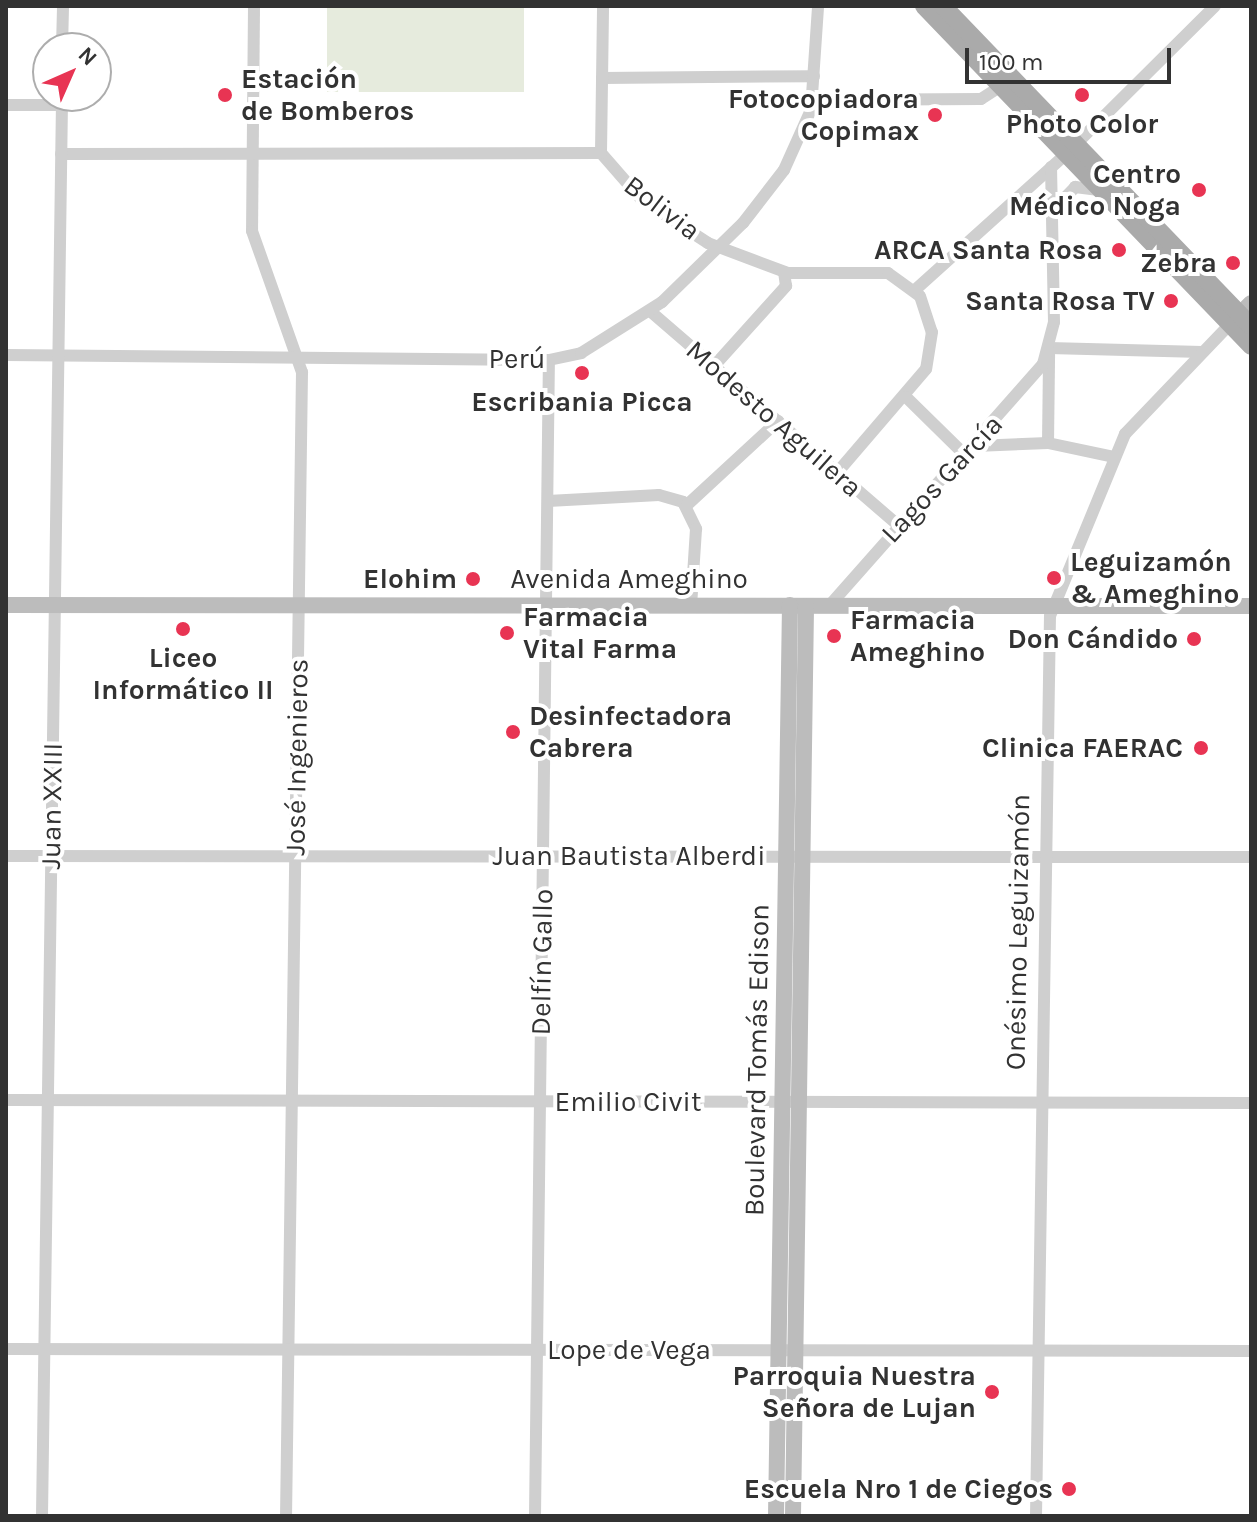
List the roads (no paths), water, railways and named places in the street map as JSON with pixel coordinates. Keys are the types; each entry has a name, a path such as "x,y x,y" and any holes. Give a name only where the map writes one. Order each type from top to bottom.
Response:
{"main road":[{"path":"924,6 1001,86 1071,149 1243,317 1251,346"},
{"path":"943,6 1071,149 1106,195 1243,317"},
{"name":"Avenida Ameghino","path":"6,605 1251,606"},
{"name":"Boulevard Tomás Edison","path":"793,1516 787,1350 798,606"},
{"name":"Boulevard Tomás Edison","path":"776,1516 787,1350"}],"street":[{"path":"62,32 63,6"},
{"name":"José Ingenieros","path":"254,6 252,231 294,358 302,372 286,1516"},
{"path":"601,153 603,6"},
{"name":"Perú","path":"6,355 549,360 588,350 650,311 719,247 784,170 803,135 813,100 818,6"},
{"path":"837,473 906,397 926,369 931,348 929,317 915,290 1071,149 1215,6"},
{"path":"602,78 814,76"},
{"path":"813,100 981,99 1001,86"},
{"path":"6,105 32,103"},
{"name":"Juan XXIII","path":"42,1516 62,112"},
{"name":"Bolivia","path":"61,154 601,153 653,209 719,247 784,272 882,271 915,290"},
{"name":"Lagos García","path":"1048,443 1055,210 1051,167"},
{"path":"1055,210 1065,193 1078,186 1106,195"},
{"path":"714,366 786,286 784,272"},
{"name":"Modesto Aguilera","path":"650,311 899,526"},
{"name":"Onésimo Leguizamón","path":"1036,1516 1045,857 1052,606 1114,457 1132,424 1202,352 1243,317"},
{"path":"1049,348 1202,352"},
{"name":"Lagos García","path":"829,606 1033,380 1049,348"},
{"name":"Delfín Gallo","path":"535,1516 549,360"},
{"path":"906,397 970,451 1048,443 1114,457"},
{"path":"687,505 778,421"},
{"path":"548,501 659,495 687,505"},
{"path":"687,505 696,534 691,606"},
{"name":"Juan Bautista Alberdi","path":"6,856 1251,857"},
{"name":"Emilio Civit","path":"6,1100 1251,1103"},
{"name":"Lope de Vega","path":"6,1349 1251,1351"}],"place":[{"name":"Estación de Bomberos","path":"225,95"},
{"name":"Photo Color","path":"1082,95"},
{"name":"Fotocopiadora Copimax","path":"935,115"},
{"name":"Centro Médico Noga","path":"1199,190"},
{"name":"ARCA Santa Rosa","path":"1119,250"},
{"name":"Zebra","path":"1233,263"},
{"name":"Santa Rosa TV","path":"1171,301"},
{"name":"Escribania Picca","path":"582,373"},
{"name":"Leguizamón & Ameghino","path":"1054,578"},
{"name":"Elohim","path":"473,579"},
{"name":"Liceo Informático II","path":"183,629"},
{"name":"Farmacia Vital Farma","path":"507,633"},
{"name":"Farmacia Ameghino","path":"834,636"},
{"name":"Don Cándido","path":"1194,639"},
{"name":"Desinfectadora Cabrera","path":"513,732"},
{"name":"Clinica FAERAC","path":"1201,748"},
{"name":"Parroquia Nuestra Señora de Lujan","path":"992,1392"},
{"name":"Escuela Nro 1 de Ciegos","path":"1069,1489"}]}
